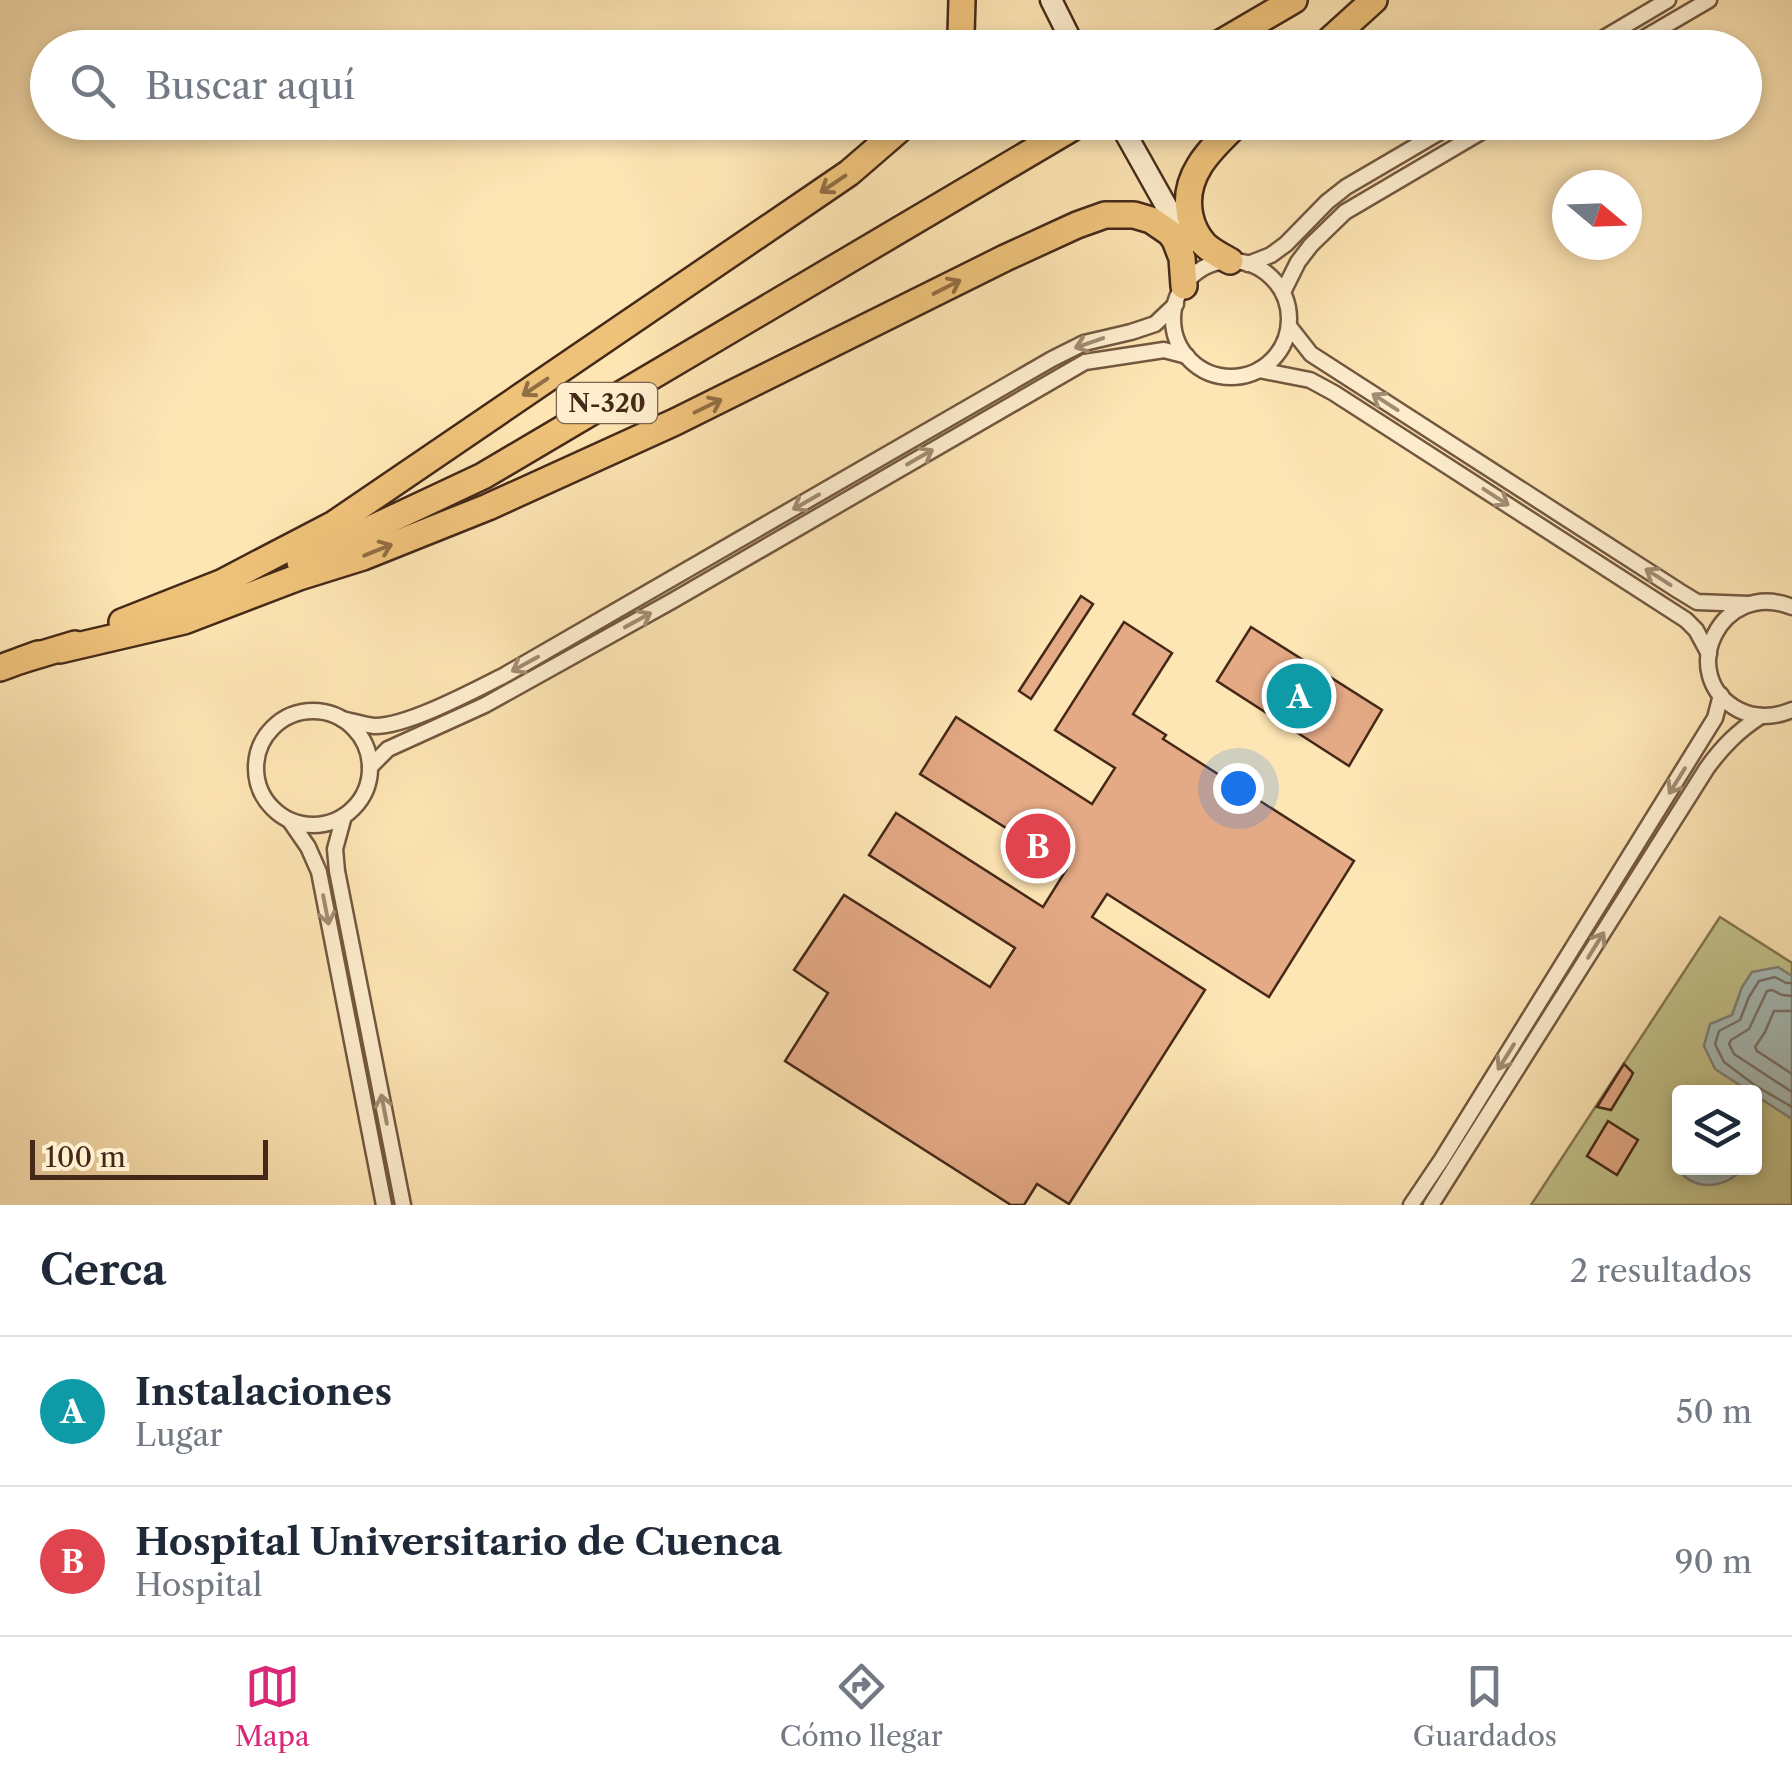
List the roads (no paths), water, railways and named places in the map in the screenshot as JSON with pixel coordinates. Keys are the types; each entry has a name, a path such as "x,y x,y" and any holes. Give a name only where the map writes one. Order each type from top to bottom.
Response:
{"highway":[{"path":"961,30 962,0"},
{"path":"1243,30 1294,0"},
{"path":"1341,30 1374,0"},
{"path":"116,631 221,584 334,524 849,173 887,140"},
{"name":"N-320","path":"60,650 163,620 318,554 483,476 1052,140"},
{"path":"1222,140 1195,172 1188,204 1194,230 1202,242 1232,263"},
{"path":"116,631 184,621 488,507 692,414 1005,258 1105,215 1134,215 1151,220 1170,233 1182,258 1185,288"},
{"name":"N-320","path":"11,664 116,631"},
{"name":"N-320","path":"11,664 116,631"}],"street":[{"path":"1617,30 1668,0"},
{"path":"1658,30 1709,0"},
{"path":"1050,5 1065,30"},
{"path":"1129,140 1184,235 1194,262 1174,322 1187,356"},
{"path":"342,719 362,739 368,752 370,766 363,794 344,816 318,825 290,820 270,806 258,786 256,762 264,739 274,726 295,714 319,711 374,726 390,723 454,700 503,676 1052,359 1084,342 1155,324 1185,288 1232,263 1271,255 1346,187 1426,140"},
{"path":"1283,292 1298,262 1344,212 1467,140"},
{"path":"370,766 388,749 485,706 1085,362 1164,350 1187,356 1208,372 1242,376 1272,361 1289,326 1283,292 1268,274 1195,248 1184,235"},
{"path":"1289,326 1317,358 1697,602 1772,602 1792,608"},
{"path":"1258,370 1310,380 1334,392 1686,620 1709,654"},
{"path":"1772,602 1792,589"},
{"path":"1748,604 1735,610 1712,639 1712,678 1721,695 1739,710 1760,716 1792,710"},
{"path":"1411,1205 1716,718 1721,695"},
{"path":"1432,1205 1707,768 1738,731 1760,716"},
{"path":"344,816 335,849 336,871 403,1205"},
{"path":"290,820 319,872 384,1205"}],"water":[{"path":"1778,967 1792,976 1792,1119 1762,1100 1762,1085 1740,1085 1715,1069 1704,1046 1710,1024 1732,1015 1752,972"},
{"path":"1684,1175 1735,1175 1717,1184 1690,1180"}],"place":[{"name":"Instalaciones","path":"1299,696"},
{"name":"Hospital Universitario de Cuenca","path":"1038,846"}]}
